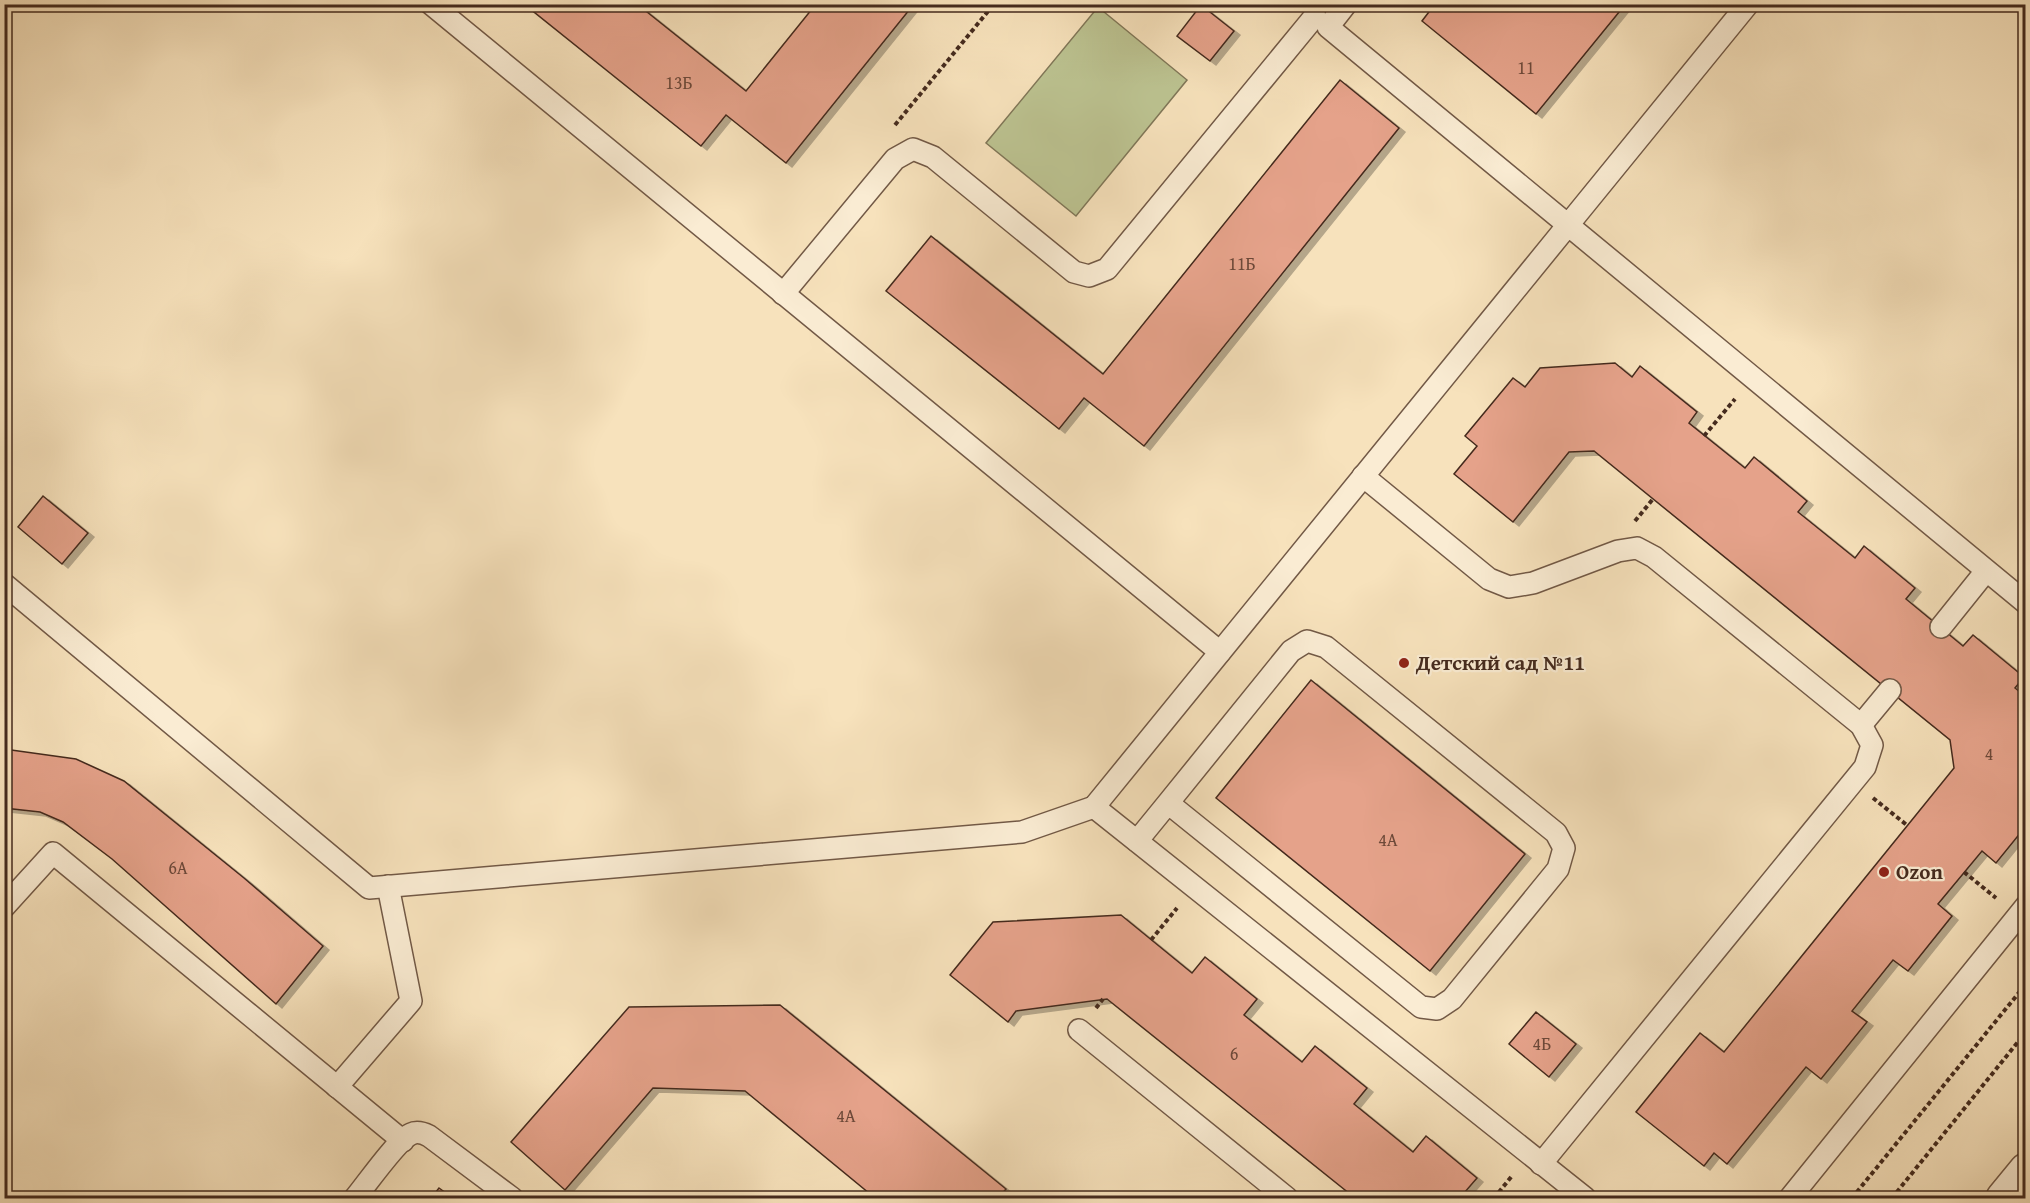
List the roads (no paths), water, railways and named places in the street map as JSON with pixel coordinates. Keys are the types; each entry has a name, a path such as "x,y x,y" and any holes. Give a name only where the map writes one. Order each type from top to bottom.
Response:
{"street":[{"path":"2003,1198 2025,1170"}],"lane":[{"path":"783,294 895,159 913,149 933,157 1074,272 1089,276 1107,269 1315,16 1346,4"},
{"path":"437,6 783,294 1220,652"},
{"path":"7,591 369,888 1022,832 1094,807 1568,225 1738,8"},
{"path":"1315,16 2025,603"},
{"path":"1363,476 1490,579 1509,587 1533,583 1618,550 1637,548 1653,557 1861,725 1872,745 1865,767 1541,1164"},
{"path":"1941,627 1986,570"},
{"path":"1137,841 1168,802 1291,651 1307,641 1326,647 1372,684 1556,833 1564,848 1558,869 1452,999 1437,1010 1421,1007 1168,802"},
{"path":"1861,725 1890,690"},
{"path":"1094,807 1585,1198"},
{"path":"4,907 52,854 403,1141"},
{"path":"337,1087 411,1001 388,886"},
{"path":"1790,1198 2022,911"},
{"path":"1079,1030 1287,1198"},
{"path":"355,1198 409,1134 415,1133 429,1136 512,1198"}],"place":[{"name":"Детский сад №11","path":"1404,663"},
{"name":"Ozon","path":"1884,872"}]}
